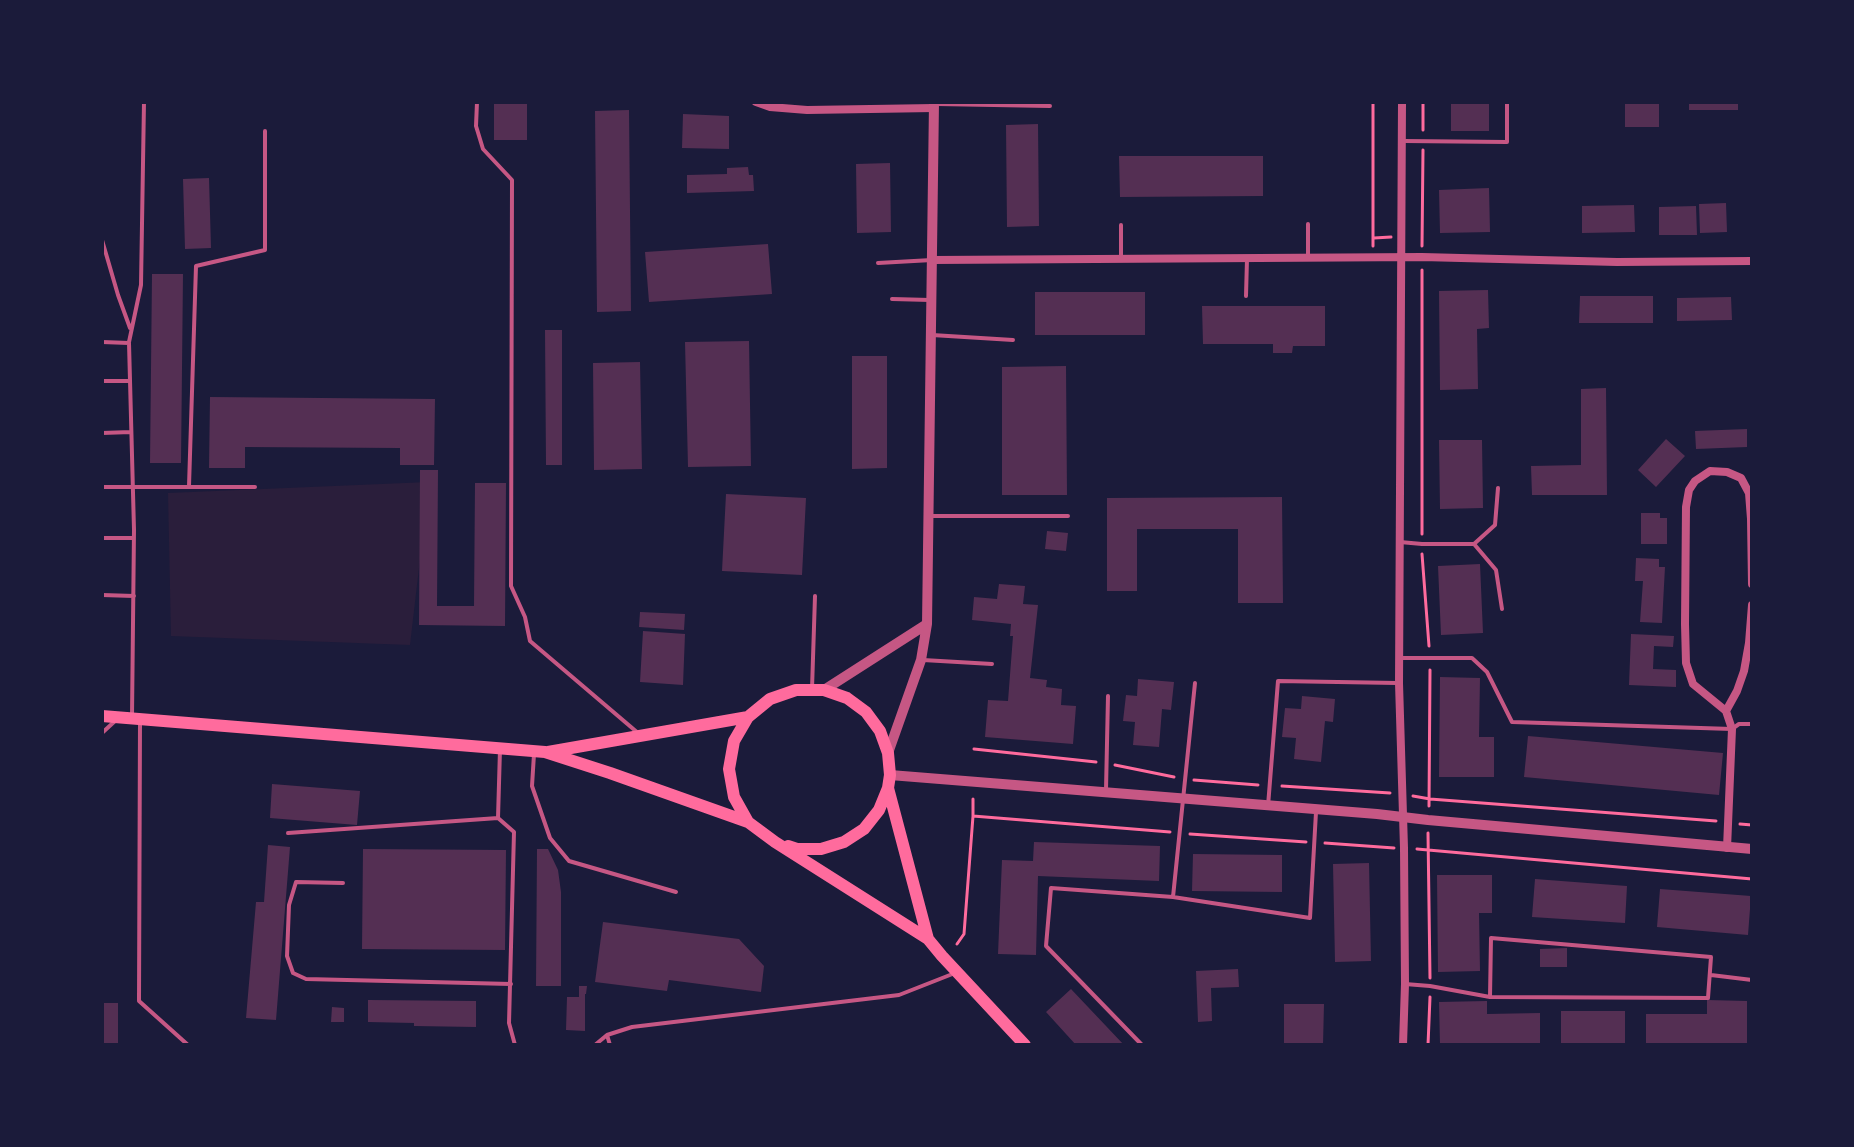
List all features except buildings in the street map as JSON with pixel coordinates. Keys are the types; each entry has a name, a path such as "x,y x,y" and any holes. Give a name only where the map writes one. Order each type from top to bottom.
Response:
{"main road":[{"path":"748,822 734,797 729,769 734,741 748,717 770,699 796,690 818,690 847,698 866,712 880,731 888,753 889,782 928,939"},
{"path":"102,716 539,752 610,773 748,822 928,939 1025,1045"},
{"path":"539,752 748,717"},
{"path":"775,842 797,849 821,849 844,842 864,829 879,810 889,782"}],"street":[{"path":"756,102 770,107 807,110 934,105 927,624 921,660 888,753"},
{"path":"1402,102 1399,683 1404,848 1403,1045"},
{"path":"932,260 1422,257 1617,262 1752,261"},
{"path":"1727,848 1732,729 1726,711 1693,684 1686,663 1686,507 1689,490 1695,481 1710,471 1727,472 1741,478 1749,493 1752,584"},
{"path":"1726,711 1744,671 1752,605"},
{"path":"818,690 927,624"},
{"path":"889,782 1184,799 1752,849"}],"lane":[{"path":"144,102 141,285 129,343 134,538 131,719 139,1001 188,1045"},
{"path":"477,102 476,126 483,149 512,180 511,586 525,617 530,641 640,736"},
{"path":"1402,141 1507,142 1507,102"},
{"path":"934,105 1050,106"},
{"path":"189,486 196,266 265,250 265,131"},
{"path":"1308,224 1308,258"},
{"path":"1121,225 1121,259"},
{"path":"102,240 131,331"},
{"path":"1246,296 1247,259"},
{"path":"878,263 932,260"},
{"path":"102,269 110,269"},
{"path":"892,299 931,300"},
{"path":"931,335 1013,340"},
{"path":"102,342 129,343"},
{"path":"102,381 130,381"},
{"path":"102,433 131,432"},
{"path":"102,487 255,487"},
{"path":"1400,542 1474,544 1495,525 1498,488"},
{"path":"929,516 1068,516"},
{"path":"102,538 134,538"},
{"path":"1474,544 1496,570 1502,609"},
{"path":"102,595 134,596"},
{"path":"815,596 818,690"},
{"path":"1400,658 1472,658 1487,672 1512,722 1732,729 1739,724 1752,724"},
{"path":"921,660 992,664"},
{"path":"1268,806 1278,681 1399,683"},
{"path":"1173,897 1195,683"},
{"path":"1106,793 1108,696"},
{"path":"102,733 131,719"},
{"path":"498,818 500,748"},
{"path":"539,752 532,786 550,838 569,861 676,892"},
{"path":"1142,1045 1046,946 1051,888 1173,897 1310,918 1316,810"},
{"path":"288,833 498,818 514,832 509,1023 515,1045"},
{"path":"343,883 296,882 289,905 287,956 293,973 306,979 511,984"},
{"path":"1405,984 1490,997 1708,998 1711,957 1491,938 1490,997"},
{"path":"595,1045 607,1035 632,1027 899,995 957,972"},
{"path":"1710,975 1752,980"},
{"path":"607,1035 610,1045"}],"path":[{"path":"1372,258 1373,102"},
{"path":"1423,102 1422,544 1430,658 1428,1045"},
{"path":"974,749 1107,763 1185,779 1402,793 1430,799 1752,825"},
{"path":"957,944 964,934 973,799"},
{"path":"973,816 1404,848 1752,879"}],"shaded area":[{"path":"429,482 410,645 171,636 168,493"}]}
